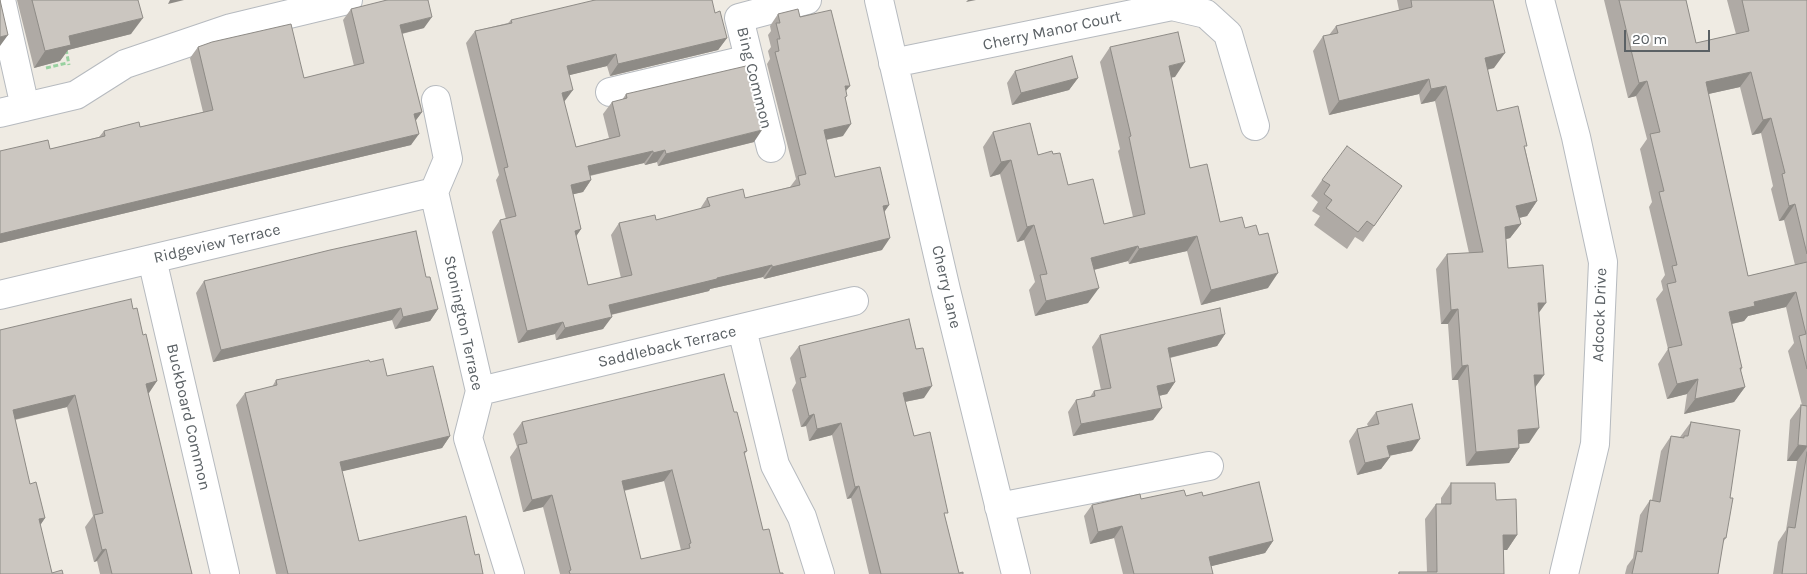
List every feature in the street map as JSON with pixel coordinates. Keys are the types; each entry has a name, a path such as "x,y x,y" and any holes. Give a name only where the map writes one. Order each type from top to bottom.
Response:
{"street":[{"path":"0,0 12,110 76,95 124,64 231,28 300,6 348,0"},
{"name":"Bing Common","path":"771,148 739,18 807,0"},
{"name":"Cherry Lane","path":"879,0 1016,574"},
{"name":"Adcock Drive","path":"1540,0 1576,137 1603,262 1595,444 1564,574"},
{"name":"Cherry Manor Court","path":"893,63 1172,6 1206,14 1228,34 1255,126"},
{"path":"610,92 749,59"},
{"path":"434,192 448,158 436,100"},
{"name":"Ridgeview Terrace","path":"0,296 434,192"},
{"name":"Stonington Terrace","path":"434,192 480,391 468,438 510,574"},
{"name":"Buckboard Common","path":"152,259 225,574"},
{"name":"Saddleback Terrace","path":"480,391 854,301"},
{"path":"742,329 774,465 802,517 820,574"},
{"path":"999,507 1209,466"}],"path":[{"path":"65,48 76,95"}],"building":[{"path":"0,0 8,35 0,37"},
{"path":"32,0 138,0 143,18 69,36 71,45 45,51"},
{"path":"387,0 428,0 432,17 400,25 422,112 414,114 419,134 0,234 0,151 48,140 50,149 105,136 104,131 139,122 140,127 213,110 198,47 212,42 291,24 304,78 364,63 351,9"},
{"path":"595,0 712,0 715,13 720,11 727,38 618,64 616,54 567,66 573,90 562,93 576,147 620,136 612,102 627,98 626,94 746,66 762,130 666,154 665,150 653,153 653,151 588,166 591,180 571,185 581,229 575,231 588,285 632,275 619,223 655,215 656,220 710,206 707,198 743,189 745,198 800,185 798,176 806,174 775,52 779,51 777,39 780,39 776,23 780,23 778,14 798,9 800,17 831,10 850,86 845,86 847,96 845,97 851,124 824,130 835,177 880,167 889,205 883,206 890,238 609,305 612,317 565,328 563,322 527,331 500,220 516,216 504,168 508,167 475,31 512,23 511,20"},
{"path":"1411,0 1493,0 1505,53 1485,58 1497,111 1518,106 1527,146 1524,146 1537,201 1516,206 1521,224 1505,227 1508,268 1543,265 1546,303 1538,303 1544,375 1534,375 1539,428 1518,430 1519,448 1476,452 1468,365 1462,366 1458,309 1451,310 1447,254 1483,252 1446,86 1431,89 1429,79 1339,101 1323,36 1338,33 1336,26 1412,7"},
{"path":"1619,0 1686,0 1696,43 1749,31 1742,0 1807,0 1807,254 1795,204 1789,206 1782,174 1785,173 1771,118 1763,120 1751,72 1706,82 1748,276 1807,262 1807,369 1799,336 1806,334 1796,292 1754,302 1755,306 1729,312 1745,387 1695,399 1698,379 1677,384 1668,348 1682,345 1667,284 1676,282 1672,266 1677,265 1659,192 1664,191 1650,134 1660,132 1647,81 1639,83"},
{"path":"1178,32 1185,62 1169,66 1190,168 1207,164 1220,222 1242,217 1245,228 1256,225 1259,235 1268,233 1278,273 1211,290 1197,236 1139,249 1138,246 1091,258 1099,288 1046,301 1040,275 1047,274 1034,225 1027,227 1011,160 1001,162 993,132 1030,123 1038,155 1052,151 1053,154 1060,153 1068,185 1093,179 1104,224 1145,214 1129,137 1131,136 1110,47"},
{"path":"1072,56 1078,78 1021,93 1015,71"},
{"path":"1347,146 1402,186 1374,226 1367,221 1358,232 1326,208 1332,200 1324,194 1330,185 1322,180"},
{"path":"416,231 426,277 430,277 438,309 403,317 401,308 221,350 204,281"},
{"path":"131,299 133,309 137,308 143,335 146,334 157,381 146,384 192,574 112,574 106,549 102,550 94,515 103,513 75,395 13,410 30,484 36,482 45,518 39,519 52,573 62,570 63,574 0,574 0,330"},
{"path":"1220,308 1225,334 1168,348 1175,382 1157,386 1162,408 1081,424 1076,400 1095,396 1094,391 1111,388 1100,335"},
{"path":"909,319 916,349 923,348 932,386 903,393 914,436 930,432 948,513 944,513 959,573 963,572 963,574 881,574 859,486 855,487 841,423 817,429 814,414 809,416 800,378 806,377 799,346"},
{"path":"383,359 387,376 433,366 450,436 340,462 359,541 466,516 475,555 479,554 483,574 288,574 245,393 277,385 276,380 369,360 370,362"},
{"path":"724,374 734,412 737,412 747,451 744,452 763,530 769,529 780,573 783,574 570,574 569,571 571,570 552,495 532,500 518,445 527,443 522,422","holes":["672,470 691,543 689,544 690,548 641,559 622,481"]},
{"path":"1412,404 1420,439 1387,446 1390,457 1365,463 1357,429 1379,424 1376,412"},
{"path":"1801,405 1807,406 1807,446 1798,445"},
{"path":"1691,422 1740,430 1730,498 1733,498 1718,574 1632,574 1637,551 1642,552 1650,500 1660,502 1671,436 1684,438 1684,436 1688,436"},
{"path":"1807,452 1807,574 1782,574 1788,527 1795,528"},
{"path":"1259,482 1273,541 1209,557 1213,574 1134,574 1122,526 1098,532 1092,505 1140,494 1141,499 1184,490 1186,496 1202,492 1203,496"},
{"path":"1451,483 1495,483 1496,500 1516,499 1517,535 1503,535 1504,574 1399,574 1399,572 1437,572 1436,504 1451,504"}]}
